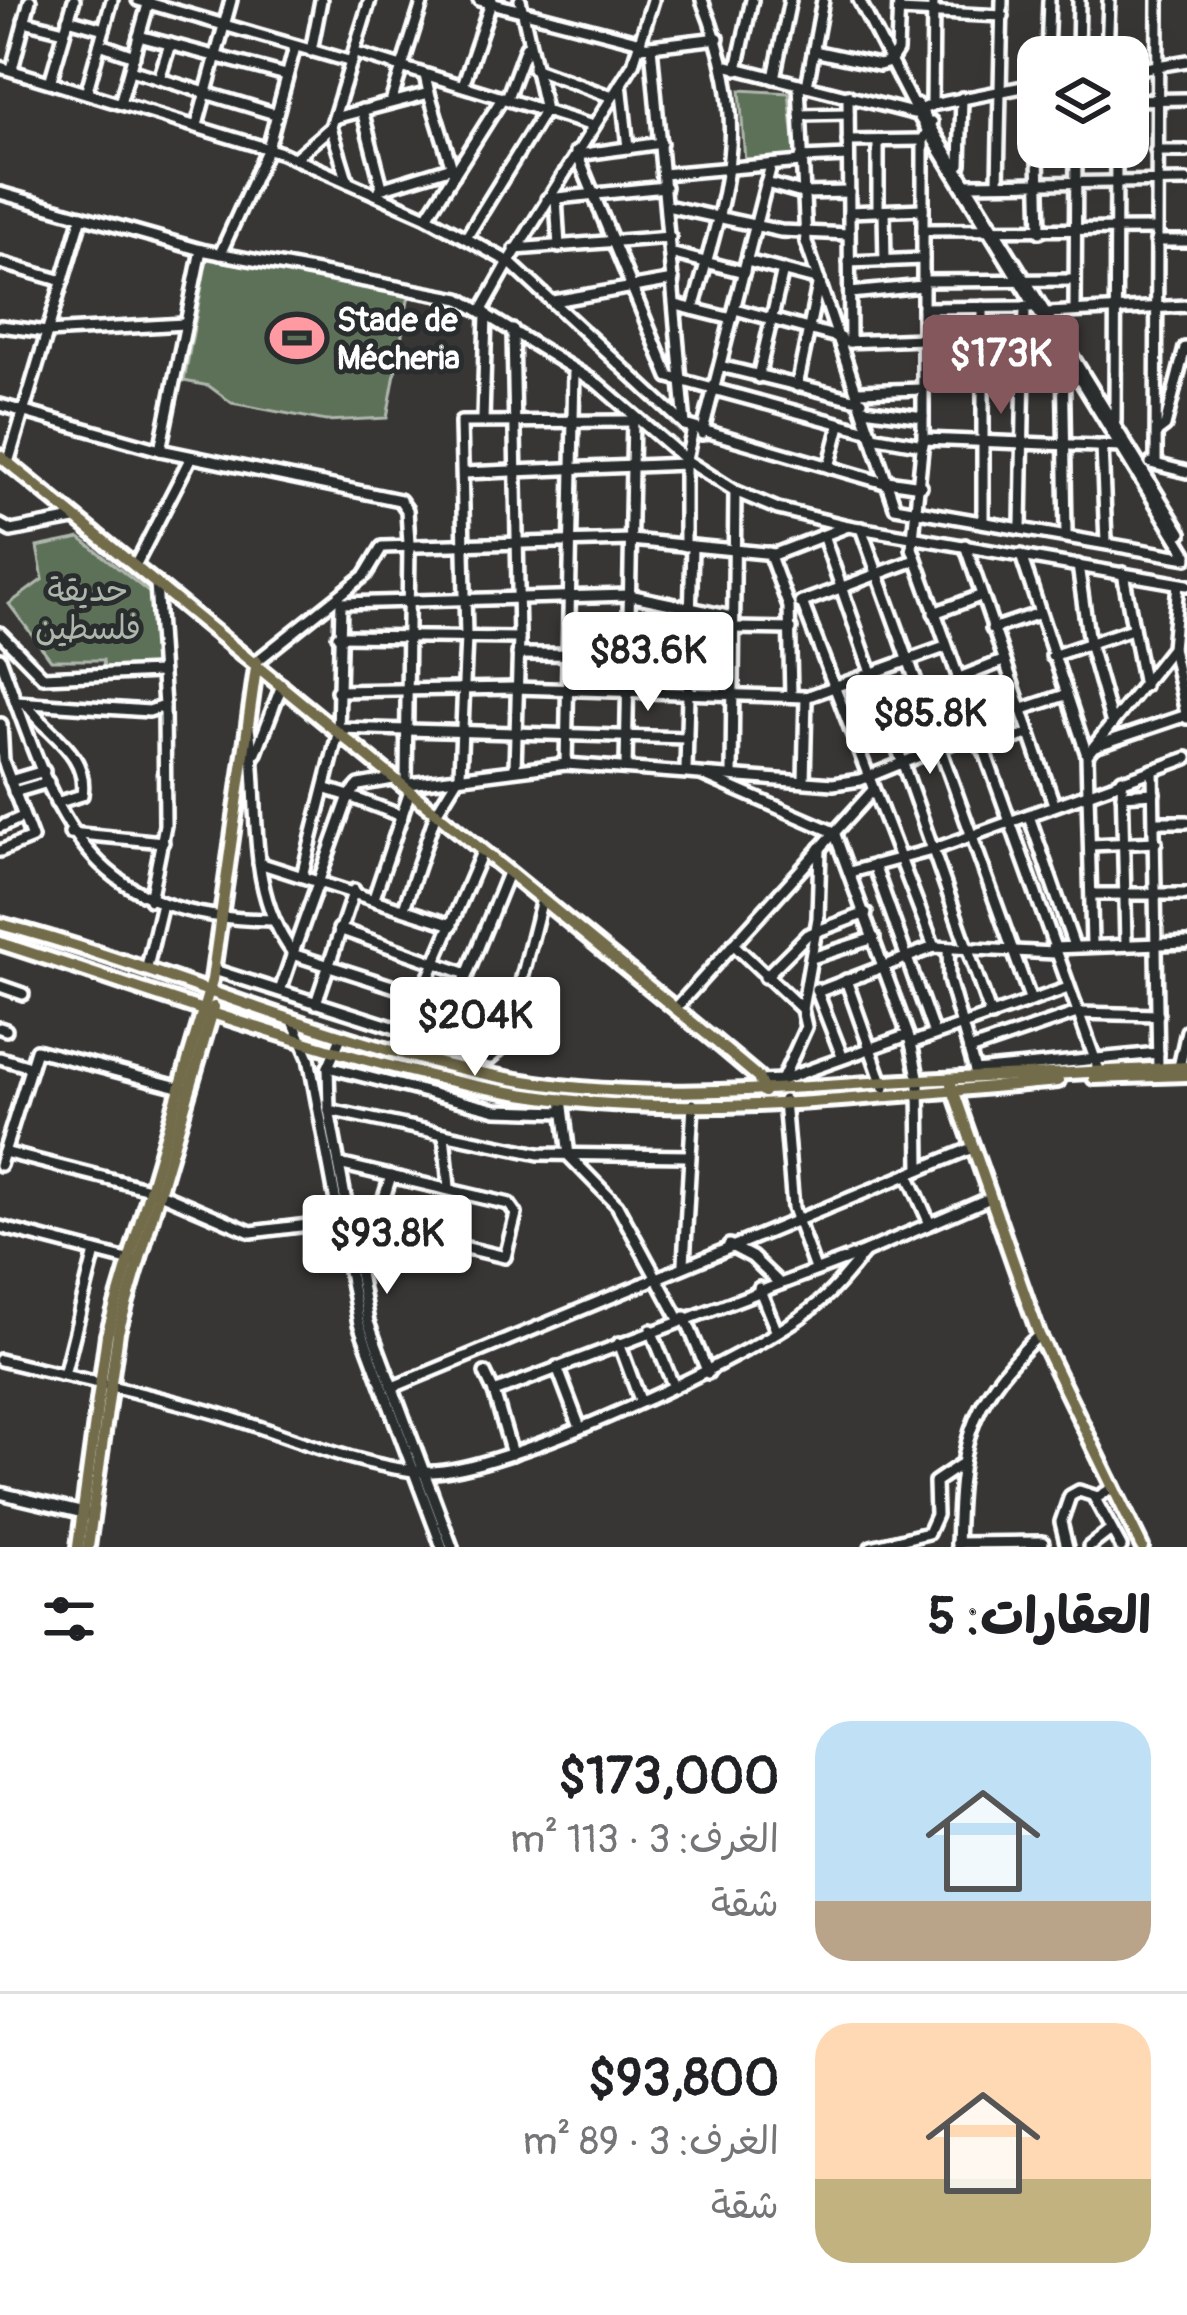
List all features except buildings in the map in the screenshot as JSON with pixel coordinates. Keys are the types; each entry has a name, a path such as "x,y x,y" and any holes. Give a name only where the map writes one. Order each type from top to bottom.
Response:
{"main road":[{"path":"4,460 738,1060 763,1091 784,1100 884,1088"},
{"path":"83,1547 103,1384 210,1001 256,662"},
{"path":"0,924 147,968 296,1037 529,1082 736,1096"},
{"path":"0,943 113,977 293,1021 339,1043 463,1082 563,1106 693,1104 763,1091 951,1085 1098,1069 1183,1071"},
{"path":"113,977 119,959"},
{"path":"736,1096 738,1060"},
{"path":"951,1085 976,1075 1062,1068 1183,1071"},
{"path":"951,1085 1039,1335 1142,1547"}],"street":[{"path":"30,0 6,68 122,100 378,190 509,262 693,429 887,482 921,486"},
{"path":"51,80 74,0"},
{"path":"87,90 112,0"},
{"path":"197,125 231,0"},
{"path":"310,50 321,0"},
{"path":"348,182 332,123 370,0"},
{"path":"391,102 423,0"},
{"path":"479,0 519,5 644,45 718,38"},
{"path":"702,0 732,68"},
{"path":"693,309 732,168 732,68 752,0"},
{"path":"774,78 790,0"},
{"path":"824,0 800,115 805,234 896,508 1187,557"},
{"path":"859,0 922,108"},
{"path":"969,0 970,14"},
{"path":"998,183 1002,0"},
{"path":"1048,36 1049,0"},
{"path":"1078,36 1079,0"},
{"path":"1107,36 1108,0"},
{"path":"1156,464 1158,0"},
{"path":"122,100 145,1 295,47 401,68 593,126"},
{"path":"650,1 644,45 661,142 679,386 693,429"},
{"path":"463,86 492,2"},
{"path":"466,238 545,110 519,5"},
{"path":"893,60 899,5 1003,16"},
{"path":"933,6 922,108 927,131 923,442 913,536 915,560 1098,1069 1158,1053"},
{"path":"68,19 104,29"},
{"path":"24,21 64,31"},
{"path":"139,35 286,75"},
{"path":"100,44 134,56"},
{"path":"159,79 170,44"},
{"path":"428,218 451,171 505,98 527,44"},
{"path":"484,420 484,311 515,249 552,199 644,45"},
{"path":"220,254 268,148 295,47"},
{"path":"814,51 878,65 893,60"},
{"path":"1149,67 1187,61"},
{"path":"533,68 612,97"},
{"path":"732,68 922,108 1017,86"},
{"path":"130,70 275,114"},
{"path":"425,75 451,171"},
{"path":"621,83 628,148"},
{"path":"295,158 332,123 429,93"},
{"path":"844,341 850,293 848,95"},
{"path":"959,168 962,98"},
{"path":"1149,99 1187,99"},
{"path":"362,110 378,190"},
{"path":"800,115 848,114"},
{"path":"927,131 959,168 995,233"},
{"path":"848,141 878,141 927,131"},
{"path":"927,131 1115,422 1187,557"},
{"path":"878,141 885,260"},
{"path":"577,154 661,142"},
{"path":"1156,151 1187,151"},
{"path":"577,154 666,372 679,386"},
{"path":"663,174 848,156"},
{"path":"686,770 686,462 693,429 713,391 771,165"},
{"path":"1037,168 1040,232"},
{"path":"1075,311 1077,168"},
{"path":"1115,422 1117,168"},
{"path":"378,190 451,171"},
{"path":"969,184 1187,181"},
{"path":"766,183 802,193 849,192"},
{"path":"552,199 665,187"},
{"path":"0,193 201,250 412,287 484,311 574,370 686,462 735,491 861,529 1182,584 1172,647 1187,716 1091,750"},
{"path":"552,199 560,247"},
{"path":"667,206 805,234 849,235"},
{"path":"849,212 923,209"},
{"path":"4,460 82,216"},
{"path":"923,230 1117,231 1187,241"},
{"path":"515,249 670,237"},
{"path":"160,450 201,250"},
{"path":"670,254 818,280"},
{"path":"850,262 923,259"},
{"path":"0,263 63,281"},
{"path":"758,377 783,271"},
{"path":"554,301 673,280"},
{"path":"796,386 818,280"},
{"path":"850,293 923,284 1075,280"},
{"path":"1021,526 1031,307 1025,282"},
{"path":"676,304 773,319 844,341 923,339"},
{"path":"1048,313 1187,306"},
{"path":"923,308 1031,307"},
{"path":"1031,307 1139,461 1187,543"},
{"path":"982,519 983,308"},
{"path":"0,326 47,332 184,324"},
{"path":"513,330 519,638 515,768"},
{"path":"651,336 677,333"},
{"path":"1063,338 1066,534"},
{"path":"1156,432 1165,426 1186,349 1158,342"},
{"path":"719,366 923,417"},
{"path":"566,764 574,370"},
{"path":"656,399 679,386 713,391 872,434 923,442 982,438 1126,446"},
{"path":"861,400 923,389"},
{"path":"901,414 902,390"},
{"path":"821,420 829,394"},
{"path":"0,405 190,458 394,497 407,510 410,601 402,816 374,898"},
{"path":"404,908 436,813 460,774 466,637 461,422 633,416"},
{"path":"626,766 633,416"},
{"path":"829,467 840,425"},
{"path":"1102,446 1106,542"},
{"path":"135,566 190,458"},
{"path":"1139,461 1187,472"},
{"path":"464,473 632,470 686,462"},
{"path":"732,775 735,491"},
{"path":"0,524 11,531 74,519"},
{"path":"256,662 365,575 379,548 465,541 631,540 734,546 769,553 848,526"},
{"path":"861,529 1031,1001"},
{"path":"824,538 991,1016"},
{"path":"964,545 1054,804"},
{"path":"769,553 789,607 790,696"},
{"path":"1022,555 1036,614 1091,750 1092,944"},
{"path":"789,607 915,560"},
{"path":"1078,565 1089,644 1112,724"},
{"path":"1124,573 1144,686"},
{"path":"147,968 164,842 164,706 156,583"},
{"path":"302,877 338,731 338,636 343,602 629,595 733,622 791,629"},
{"path":"934,613 980,596"},
{"path":"802,602 831,688 934,946"},
{"path":"992,629 1036,614"},
{"path":"1052,656 1132,629"},
{"path":"0,633 43,677 160,672"},
{"path":"338,636 519,638"},
{"path":"337,691 516,688 806,697 945,647"},
{"path":"1091,750 1172,647"},
{"path":"518,654 687,655"},
{"path":"0,658 70,833 121,882 156,902 220,917 272,920"},
{"path":"957,679 1003,661"},
{"path":"254,758 282,685"},
{"path":"1019,710 1065,694"},
{"path":"804,781 806,697"},
{"path":"21,702 149,711 164,706"},
{"path":"21,702 58,733 83,780 82,795 56,803"},
{"path":"248,720 260,863 272,920 293,953 420,995"},
{"path":"0,851 31,839 2,762 0,724 23,721"},
{"path":"338,731 687,738"},
{"path":"281,988 349,796 359,785 402,785 566,764 833,784 867,777 976,733"},
{"path":"982,749 1028,734"},
{"path":"850,872 932,850 1187,758"},
{"path":"1153,770 1158,1069"},
{"path":"698,772 834,832 909,1039 919,1086 914,1172 930,1224"},
{"path":"12,786 46,776"},
{"path":"1122,779 1126,943"},
{"path":"327,789 402,816"},
{"path":"675,1009 873,790"},
{"path":"1122,795 1154,793"},
{"path":"1029,816 1074,946"},
{"path":"2,828 22,818"},
{"path":"1156,822 1187,822"},
{"path":"70,833 164,842"},
{"path":"1090,845 1156,842"},
{"path":"782,1080 806,1027 802,1009 816,934 820,848"},
{"path":"405,1033 482,852"},
{"path":"260,863 452,925"},
{"path":"874,866 934,1034"},
{"path":"439,1044 508,872"},
{"path":"316,1003 354,890"},
{"path":"1091,894 1187,894"},
{"path":"213,975 281,988 490,1058 504,1048 542,899"},
{"path":"765,977 804,937 866,914"},
{"path":"339,929 467,974"},
{"path":"812,958 874,938"},
{"path":"818,992 934,946 1054,951 1092,944 1187,943"},
{"path":"733,944 802,1009"},
{"path":"948,948 949,980 976,1075"},
{"path":"809,976 842,1056"},
{"path":"846,980 884,1088"},
{"path":"0,986 23,994"},
{"path":"763,1091 870,1046 962,1027 1068,988"},
{"path":"453,1004 512,1023"},
{"path":"969,1049 1077,1013 1158,1015"},
{"path":"293,1021 309,1058 368,1322 442,1547"},
{"path":"1183,1071 1187,1030"},
{"path":"339,1043 328,1067 329,1110 359,1324 452,1547"},
{"path":"0,1165 5,1131 27,1066 39,1050 187,1089"},
{"path":"0,1058 27,1066"},
{"path":"328,1067 496,1110 563,1106 566,1150 617,1205 708,1373"},
{"path":"784,1100 796,1220 815,1269"},
{"path":"683,1263 693,1104"},
{"path":"329,1110 539,1154 566,1150 689,1156"},
{"path":"444,1134 449,1186"},
{"path":"393,1387 683,1263 972,1148"},
{"path":"4,1152 157,1191 251,1232 344,1220 376,1223 505,1256 514,1208 449,1186 339,1164"},
{"path":"376,1223 391,1176"},
{"path":"494,1392 777,1281 865,1252 990,1198"},
{"path":"0,1227 135,1262"},
{"path":"729,1245 752,1256 777,1281"},
{"path":"64,1375 95,1252"},
{"path":"0,1360 419,1471 512,1454 708,1373 817,1305 865,1252"},
{"path":"759,1288 776,1330"},
{"path":"651,1330 674,1388"},
{"path":"1039,1335 986,1390 964,1438 957,1545 1043,1542"},
{"path":"620,1343 640,1400"},
{"path":"557,1367 578,1425"},
{"path":"485,1373 512,1454"},
{"path":"872,1547 928,1534 936,1515 935,1482 960,1465"},
{"path":"1067,1547 1061,1522 1067,1501 1077,1491 1094,1497 1111,1490"},
{"path":"0,1493 88,1515"},
{"path":"1094,1497 1120,1547"},
{"path":"1089,1547 1111,1531"}],"green space":[{"path":"740,90 789,93 796,159 745,162"},
{"name":"Stade de Mécheria","path":"207,259 409,295 387,418 326,421 232,403 209,386 184,381"},
{"name":"حديقة فلسطين","path":"80,538 152,595 157,668 104,670 103,660 51,660 9,604 43,579 37,547"}],"place":[{"name":"Stade de Mécheria","path":"297,338"}]}
